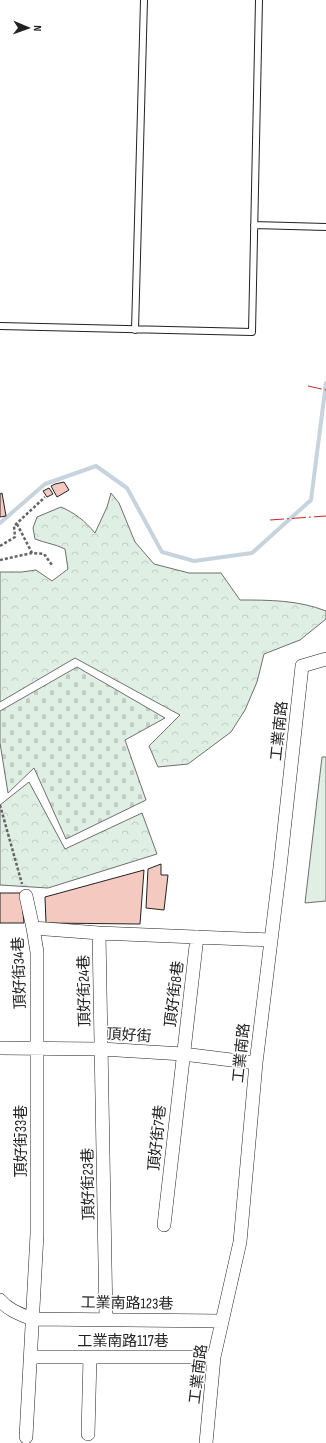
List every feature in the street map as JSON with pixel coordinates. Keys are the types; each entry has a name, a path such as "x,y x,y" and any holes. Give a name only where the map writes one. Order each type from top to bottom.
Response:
{"street":[{"name":"工業南路","path":"206,1443 214,1357 240,1242 256,1063 302,666 326,659"},
{"name":"頂好街34巷","path":"26,896 33,928 36,952 37,1049"},
{"path":"33,928 99,933 271,940"},
{"name":"頂好街24巷","path":"99,933 101,1049"},
{"name":"頂好街8巷","path":"183,1054 197,937"},
{"name":"頂好街","path":"0,1048 101,1049 183,1054 256,1063"},
{"name":"頂好街33巷","path":"26,1437 37,1234 37,1049"},
{"name":"頂好街23巷","path":"101,1049 106,1319"},
{"name":"頂好街7巷","path":"164,1225 183,1054"},
{"path":"1,1304 16,1313 32,1319"},
{"name":"工業南路123巷","path":"32,1319 222,1321"},
{"name":"工業南路117巷","path":"31,1357 214,1357"},
{"path":"88,1434 90,1357"}],"lane":[{"path":"134,330 144,0"},
{"path":"0,326 252,332 259,0"},
{"path":"254,225 326,227"}],"path":[{"path":"0,546 16,537 14,526 45,497"},
{"path":"17,524 32,553"},
{"path":"0,560 32,553 44,554 52,565"},
{"path":"0,805 26,896"}],"green space":[{"path":"111,493 119,503 135,542 154,564 189,573 221,573 240,600 294,603 315,607 326,611 326,619 300,640 264,654 257,682 245,710 231,732 188,764 158,767 149,746 180,715 75,658 0,702 0,572 22,572 36,570 52,581 68,569 65,549 35,539 33,528 37,517 61,507 80,518 95,533 107,507"},
{"path":"77,667 165,718 125,740 146,800 66,839 34,768 8,793 0,743 0,711"},
{"path":"322,757 326,757 326,901 305,903"},
{"path":"29,782 65,849 142,813 157,854 48,888 0,885 0,805"}],"building":[{"path":"64,482 69,490 57,497 51,486"},
{"path":"49,488 53,494 47,497 43,491"},
{"path":"2,493 6,516 0,517 0,494"},
{"path":"161,864 161,875 168,875 164,910 146,908 148,869"},
{"path":"144,870 140,924 46,923 45,897"},
{"path":"0,893 21,893 24,923 0,923"}],"waterway":[{"path":"0,523 45,484 96,466 127,488 162,552 194,561 252,553 311,500 326,383"}],"power":[{"path":"308,386 326,390"},
{"path":"270,520 326,516"}]}
